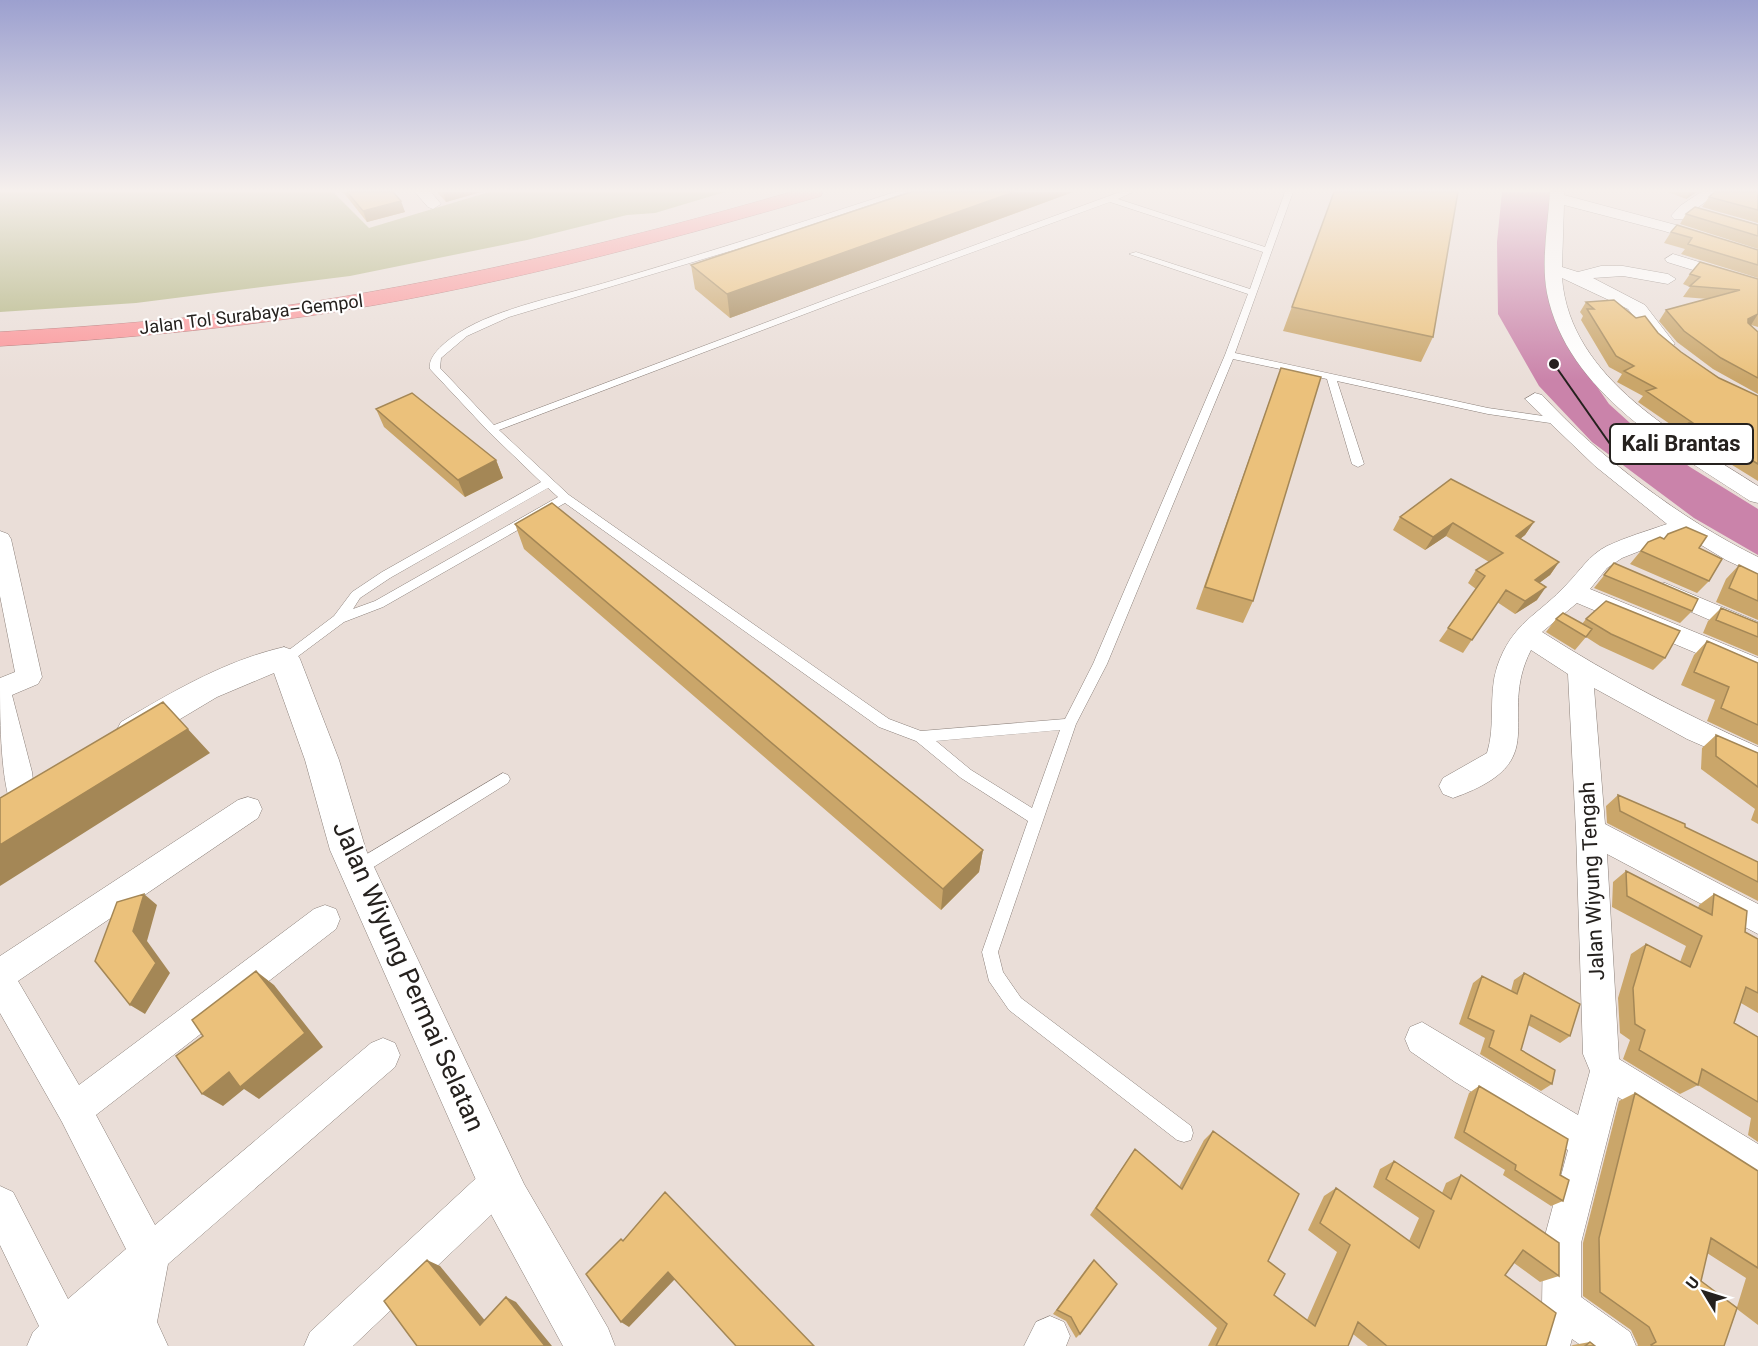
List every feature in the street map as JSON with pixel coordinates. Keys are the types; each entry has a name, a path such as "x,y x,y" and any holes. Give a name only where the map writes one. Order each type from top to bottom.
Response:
{"highway":[{"name":"Jalan Tol Surabaya–Gempol","path":"0,323 168,312 330,292 519,255"},
{"name":"Jalan Tol Surabaya–Gempol","path":"0,339 230,320 420,291 583,255"}],"street":[{"path":"1555,255 1556,294 1572,338 1585,362 1613,392 1651,424 1758,496"},
{"path":"1672,259 1758,285"},
{"path":"1555,270 1578,278 1641,310 1659,339 1683,357"},
{"path":"1578,278 1598,270 1626,270 1668,279"},
{"path":"1535,399 1623,481 1713,544 1758,567"},
{"path":"1620,571 1614,552 1686,525"},
{"path":"0,539 29,677 0,689"},
{"path":"1453,786 1490,767 1499,759 1506,736 1504,704 1510,666 1526,634 1574,592 1620,571 1758,632"},
{"path":"1574,592 1758,669"},
{"path":"1526,634 1580,669 1696,731 1758,759"},
{"path":"100,750 209,686 242,670 284,659"},
{"name":"Jalan Wiyung Permai Selatan","path":"284,659 322,760 348,850 499,1182 590,1346"},
{"name":"Jalan Wiyung Tengah","path":"1550,1346 1562,1306 1560,1275 1562,1243 1607,1071 1600,1054 1591,831 1580,669"},
{"path":"0,697 24,796"},
{"path":"0,974 248,809"},
{"path":"1591,831 1758,920"},
{"path":"74,1110 325,919"},
{"path":"0,981 74,1110 150,1255 142,1335 55,1339"},
{"path":"1422,1039 1467,1070 1588,1141"},
{"path":"55,1339 383,1055"},
{"path":"1607,1071 1758,1165"},
{"path":"324,1346 499,1182"},
{"path":"0,1204 55,1339"},
{"path":"1562,1306 1616,1346"}],"lane":[{"path":"708,255 506,315 464,334 437,357 434,364 435,369 492,429 565,498 884,723 921,737 966,774 1036,818"},
{"path":"492,429 957,255"},
{"path":"1136,255 1251,292"},
{"path":"1184,1133 1015,1004 995,975 990,952 1069,724 1100,664 1230,355 1266,255"},
{"path":"1230,355 1488,411 1557,421"},
{"path":"1331,377 1358,464"},
{"path":"339,619 356,595 379,580 548,483"},
{"path":"284,659 339,619 379,604 565,498"},
{"path":"921,737 1069,724"},
{"path":"358,868 503,779"}],"green space":[{"path":"0,255 454,255 350,276 136,303 0,312"}],"shaded area":[{"path":"1497,255 1551,255 1551,291 1566,342 1609,404 1640,432 1690,467 1758,509 1758,555 1694,518 1592,442 1539,386 1498,314"}],"building":[{"path":"722,255 837,255 727,294 691,265"},
{"path":"1311,255 1447,255 1433,337 1292,307"},
{"path":"1724,255 1758,255 1758,265"},
{"path":"1700,262 1758,279 1758,314 1748,319 1748,323 1758,332 1758,378 1721,358 1684,331 1666,310 1740,290 1690,286 1700,277 1690,274"},
{"path":"1614,300 1636,318 1645,316 1658,333 1719,378 1758,396 1758,464 1690,423 1693,423 1646,391 1656,388 1624,371 1634,366 1616,356 1587,309 1594,309 1586,302"},
{"path":"1281,368 1321,377 1253,601 1205,587"},
{"path":"412,393 496,460 458,480 376,409"},
{"path":"1451,479 1534,522 1516,536 1559,562 1535,580 1546,587 1525,601 1506,590 1472,640 1448,628 1485,576 1476,570 1503,553 1453,523 1433,537 1400,517"},
{"path":"552,503 983,850 943,889 515,524"},
{"path":"1686,527 1707,536 1699,548 1722,559 1709,581 1641,551 1648,542 1660,537 1664,539 1668,534"},
{"path":"1614,563 1698,599 1692,611 1604,575"},
{"path":"1739,565 1758,574 1758,601 1729,588"},
{"path":"1606,601 1680,631 1665,658 1611,634 1586,619"},
{"path":"1721,608 1758,623 1758,637 1716,620"},
{"path":"1563,613 1592,629 1586,637 1556,619"},
{"path":"1707,641 1758,663 1758,725 1721,708 1729,687 1694,672"},
{"path":"163,702 188,729 0,845 0,798"},
{"path":"1716,735 1758,753 1758,787 1716,756"},
{"path":"1618,795 1685,824 1685,827 1758,862 1758,882 1620,811"},
{"path":"1626,871 1712,915 1714,894 1747,911 1745,932 1758,939 1758,993 1746,987 1734,1023 1758,1037 1758,1102 1702,1069 1698,1085 1639,1050 1645,1030 1635,1024 1633,988 1646,944 1690,967 1702,936 1627,896"},
{"path":"144,894 133,931 156,963 130,1005 95,961 117,902"},
{"path":"256,971 305,1033 240,1087 229,1072 202,1094 176,1056 203,1036 192,1020"},
{"path":"1524,973 1580,1004 1570,1036 1531,1015 1521,1050 1555,1070 1552,1084 1489,1047 1494,1031 1468,1018 1482,976 1517,994"},
{"path":"1479,1086 1568,1139 1560,1175 1569,1180 1563,1201 1515,1170 1516,1165 1464,1132"},
{"path":"1635,1093 1758,1171 1758,1268 1711,1238 1701,1281 1737,1308 1724,1346 1652,1346 1656,1342 1649,1327 1600,1292 1599,1238"},
{"path":"1213,1131 1299,1194 1268,1261 1285,1274 1274,1295 1315,1326 1350,1245 1320,1223 1336,1188 1419,1248 1434,1211 1386,1179 1394,1161 1451,1199 1461,1175 1559,1243 1559,1276 1523,1250 1505,1275 1556,1313 1546,1346 1387,1346 1358,1322 1348,1346 1216,1346 1227,1324 1096,1208 1135,1149 1182,1189"},
{"path":"665,1192 814,1346 736,1346 668,1272 621,1322 586,1274 621,1239 623,1241"},
{"path":"427,1260 480,1325 506,1297 545,1346 417,1346 384,1301"},
{"path":"1094,1260 1117,1284 1080,1334 1071,1317 1057,1310"}],"place":[{"name":"Kali Brantas","path":"1554,364"}]}
